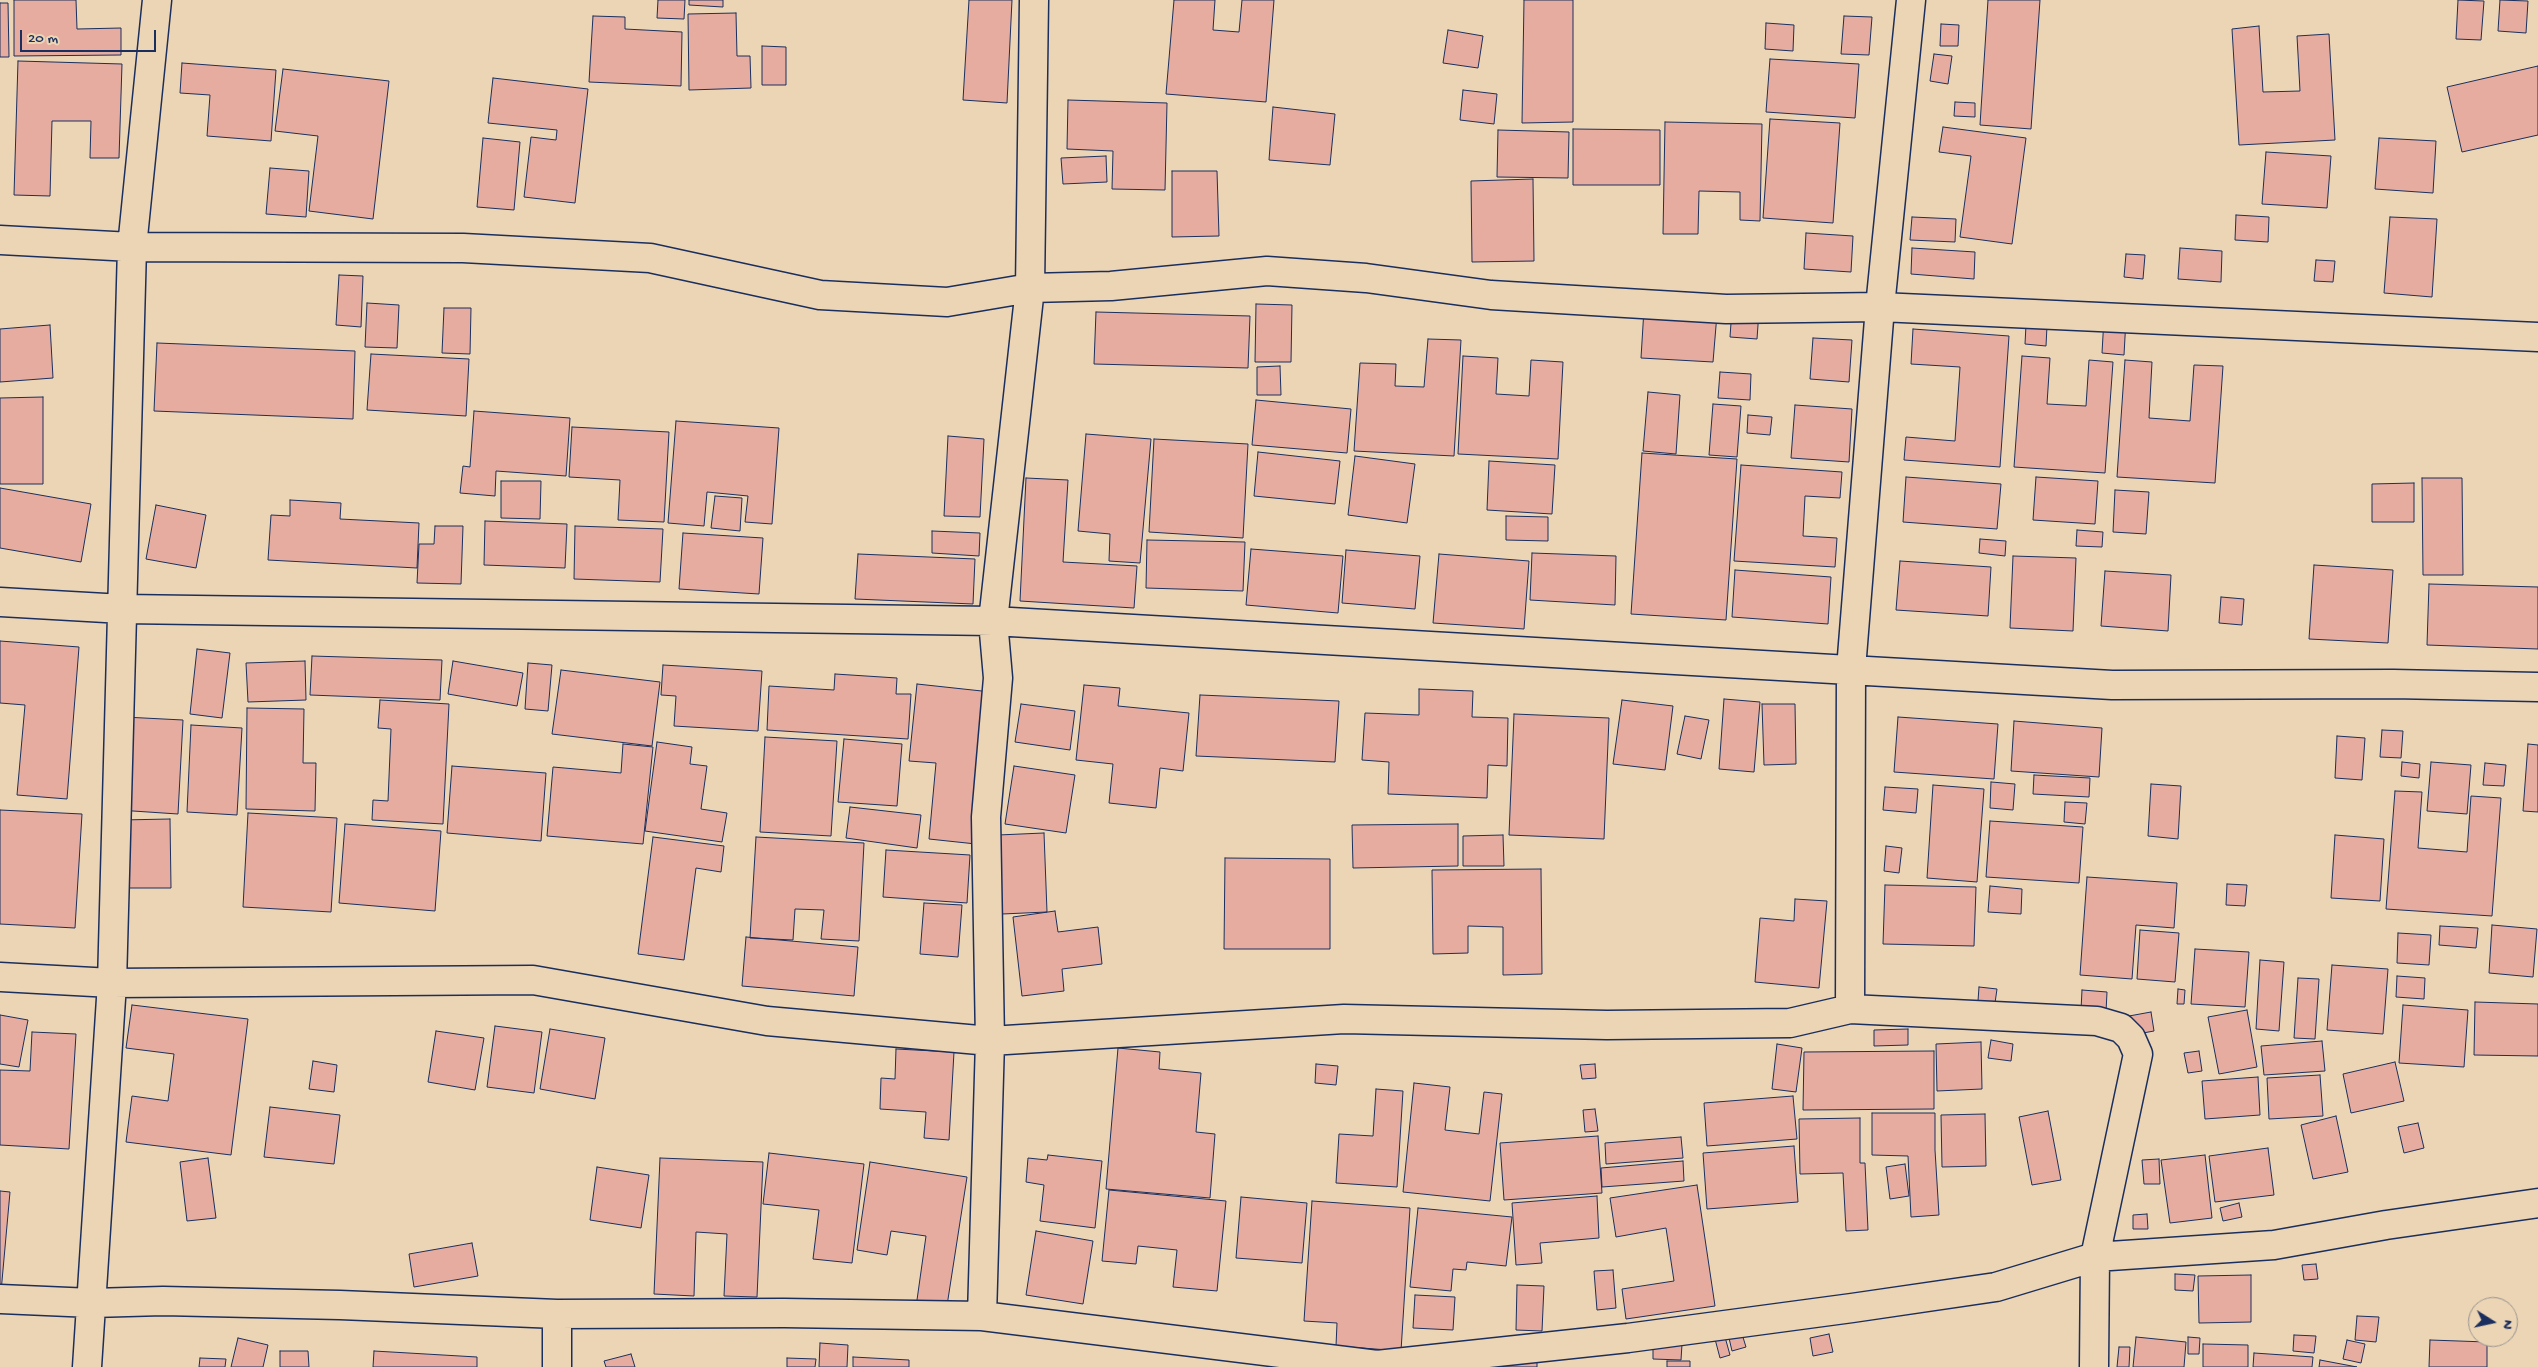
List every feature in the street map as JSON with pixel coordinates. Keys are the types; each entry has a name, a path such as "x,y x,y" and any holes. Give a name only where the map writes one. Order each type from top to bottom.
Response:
{"street":[{"path":"87,1367 112,983 132,247 157,0"},
{"path":"982,1316 990,1041 986,817 998,678 993,621 1030,288 1034,0"},
{"path":"1850,1009 1851,669 1880,307 1911,0"},
{"path":"0,240 132,247 463,248 650,258 820,295 947,302 1030,288 1111,286 1268,271 1366,278 1501,296 1726,309 1880,307 2538,337"},
{"path":"0,602 122,609 993,621 2112,685 2393,684 2538,687"},
{"path":"0,978 112,983 533,980 766,1021 990,1041 1344,1019 1607,1025 1790,1023 1850,1009 2097,1020 2121,1028 2131,1038 2138,1054 2096,1257 2094,1367"},
{"path":"0,1299 92,1302 163,1301 330,1304 557,1314 784,1313 982,1316 1378,1366 1628,1338 1986,1288 2096,1257 2274,1245 2386,1224 2538,1203"},
{"path":"557,1314 557,1367"}],"building":[{"path":"14,0 76,0 77,29 121,28 121,55 14,56"},
{"path":"658,0 685,0 684,19 657,18"},
{"path":"689,0 723,0 723,7 689,5"},
{"path":"969,0 1012,0 1007,103 963,100"},
{"path":"1174,0 1215,0 1213,30 1239,32 1242,0 1274,0 1266,102 1166,94"},
{"path":"1524,0 1573,0 1573,122 1522,123"},
{"path":"1988,0 2040,0 2031,129 1980,125"},
{"path":"2458,0 2484,1 2481,40 2456,39"},
{"path":"2500,0 2528,1 2526,33 2498,31"},
{"path":"0,3 8,3 9,57 0,57"},
{"path":"736,13 737,56 750,56 751,88 689,90 688,14"},
{"path":"593,16 625,17 625,29 682,32 681,86 589,82"},
{"path":"1844,16 1872,17 1869,55 1841,54"},
{"path":"1766,23 1794,25 1793,51 1765,49"},
{"path":"1941,24 1959,25 1958,46 1940,46"},
{"path":"2259,26 2263,92 2300,91 2297,36 2329,34 2335,140 2239,145 2232,29"},
{"path":"1448,30 1483,36 1478,68 1443,63"},
{"path":"762,46 786,47 786,85 762,85"},
{"path":"1934,54 1952,56 1948,84 1930,81"},
{"path":"1770,59 1859,64 1855,118 1766,112"},
{"path":"18,61 122,64 119,158 90,158 91,121 52,121 50,196 14,195"},
{"path":"182,63 276,70 271,141 207,136 210,95 180,93"},
{"path":"2538,66 2538,135 2462,152 2447,87"},
{"path":"283,69 389,81 373,219 309,211 318,136 275,131"},
{"path":"493,78 588,89 575,203 524,197 531,137 556,140 557,130 488,123"},
{"path":"1463,90 1497,94 1494,124 1460,120"},
{"path":"1068,100 1167,103 1165,190 1112,189 1113,151 1067,149"},
{"path":"1955,102 1975,103 1975,117 1954,116"},
{"path":"1273,107 1335,114 1330,165 1269,160"},
{"path":"1770,119 1840,123 1833,223 1763,218"},
{"path":"1665,122 1762,124 1760,221 1740,220 1740,192 1699,191 1698,234 1663,234"},
{"path":"1943,127 2026,138 2012,244 1960,237 1971,156 1939,152"},
{"path":"1573,129 1660,130 1660,185 1573,185"},
{"path":"1498,130 1569,132 1568,178 1497,177"},
{"path":"483,138 520,142 514,210 477,207"},
{"path":"2379,138 2436,141 2433,193 2375,189"},
{"path":"2266,152 2331,156 2327,208 2262,204"},
{"path":"1106,156 1107,182 1063,184 1061,158"},
{"path":"270,168 309,171 306,217 266,214"},
{"path":"1172,171 1217,171 1219,236 1172,237"},
{"path":"1533,179 1534,261 1472,262 1471,181"},
{"path":"2236,215 2269,217 2268,242 2235,240"},
{"path":"1912,217 1956,219 1955,242 1910,240"},
{"path":"2390,217 2437,219 2432,297 2384,293"},
{"path":"1806,233 1853,236 1851,272 1804,269"},
{"path":"1912,248 1975,252 1974,279 1911,274"},
{"path":"2180,248 2222,251 2221,282 2178,279"},
{"path":"2126,254 2145,255 2143,279 2124,277"},
{"path":"2316,260 2335,261 2333,282 2314,281"},
{"path":"339,275 363,276 361,327 336,325"},
{"path":"367,303 399,305 397,348 365,347"},
{"path":"1256,304 1292,305 1291,362 1255,362"},
{"path":"444,308 471,308 470,354 442,353"},
{"path":"1644,309 1717,314 1713,362 1641,358"},
{"path":"1732,309 1759,311 1757,339 1730,337"},
{"path":"1096,312 1250,316 1248,368 1094,364"},
{"path":"2104,318 2126,319 2124,355 2102,353"},
{"path":"50,325 53,378 0,382 0,329"},
{"path":"2026,325 2047,326 2046,346 2025,344"},
{"path":"1913,329 2009,336 2000,467 1904,460 1906,437 1955,441 1960,367 1911,364"},
{"path":"1813,338 1852,340 1849,382 1810,379"},
{"path":"1428,339 1461,340 1454,456 1354,451 1360,363 1396,364 1395,386 1424,387"},
{"path":"157,343 355,351 353,419 154,411"},
{"path":"371,354 469,359 466,416 367,410"},
{"path":"1463,356 1498,358 1496,394 1529,396 1531,360 1563,362 1558,459 1458,454"},
{"path":"2022,356 2050,358 2047,404 2086,406 2089,360 2113,362 2105,473 2014,467"},
{"path":"2125,360 2152,362 2149,418 2190,421 2194,365 2223,366 2215,483 2117,477"},
{"path":"1280,366 1281,395 1257,395 1257,367"},
{"path":"1720,372 1751,374 1750,400 1718,398"},
{"path":"1648,392 1680,395 1676,454 1643,451"},
{"path":"43,397 43,484 0,484 0,398"},
{"path":"1256,400 1351,409 1347,453 1252,445"},
{"path":"1713,404 1741,406 1737,457 1709,455"},
{"path":"1795,405 1852,409 1849,462 1791,458"},
{"path":"474,411 570,418 566,476 496,471 495,496 460,493 463,466 470,467"},
{"path":"1748,415 1772,417 1770,435 1747,433"},
{"path":"676,421 779,428 772,524 745,522 748,496 707,492 704,526 668,523"},
{"path":"572,427 669,432 664,522 618,520 620,480 569,477"},
{"path":"1086,434 1151,439 1140,563 1109,561 1110,534 1078,531"},
{"path":"948,436 984,439 980,517 944,516"},
{"path":"1154,439 1248,444 1243,538 1149,532"},
{"path":"1258,452 1340,461 1335,504 1254,496"},
{"path":"1642,453 1737,459 1726,620 1631,614"},
{"path":"1355,456 1415,464 1407,523 1348,515"},
{"path":"1489,461 1555,465 1552,514 1487,510"},
{"path":"1741,465 1842,472 1840,498 1805,496 1803,536 1837,538 1835,567 1734,561"},
{"path":"1906,477 2001,484 1997,529 1903,522"},
{"path":"2036,477 2098,481 2095,524 2033,520"},
{"path":"1026,478 1068,480 1063,562 1137,566 1134,608 1020,601"},
{"path":"2422,478 2462,478 2463,575 2423,575"},
{"path":"501,481 541,481 540,519 501,518"},
{"path":"2414,483 2414,522 2372,522 2372,484"},
{"path":"0,488 91,504 81,562 0,548"},
{"path":"2115,490 2149,492 2146,534 2113,532"},
{"path":"715,496 742,498 740,531 711,528"},
{"path":"290,500 341,503 340,519 419,523 417,568 268,560 271,515 290,516"},
{"path":"156,505 206,515 196,568 146,559"},
{"path":"1506,516 1548,517 1548,541 1506,540"},
{"path":"485,521 567,524 565,568 484,565"},
{"path":"435,526 463,526 461,584 417,583 419,544 434,544"},
{"path":"575,526 663,529 660,582 574,579"},
{"path":"2077,530 2103,532 2102,547 2076,546"},
{"path":"932,531 980,533 979,556 932,553"},
{"path":"683,533 763,538 759,594 679,589"},
{"path":"1980,539 2006,541 2005,556 1979,553"},
{"path":"1147,540 1245,542 1243,591 1146,588"},
{"path":"1251,549 1343,556 1338,613 1246,605"},
{"path":"1346,550 1420,556 1415,609 1342,603"},
{"path":"1532,553 1616,556 1615,605 1530,600"},
{"path":"858,554 975,559 973,604 855,599"},
{"path":"1439,554 1529,561 1524,629 1433,623"},
{"path":"2013,556 2076,558 2073,631 2010,628"},
{"path":"1900,561 1991,567 1988,616 1896,610"},
{"path":"2314,565 2393,570 2388,643 2309,639"},
{"path":"1735,570 1831,577 1828,624 1732,617"},
{"path":"2105,571 2171,575 2168,631 2101,626"},
{"path":"2429,584 2538,587 2538,649 2427,645"},
{"path":"2221,597 2244,599 2242,625 2219,623"},
{"path":"0,641 79,647 67,799 17,795 25,705 0,703"},
{"path":"197,649 230,653 222,718 190,714"},
{"path":"312,656 442,660 440,700 310,695"},
{"path":"305,661 306,700 248,702 246,663"},
{"path":"453,661 523,673 517,706 448,694"},
{"path":"528,663 552,665 548,711 525,709"},
{"path":"663,665 762,671 758,731 674,726 676,696 661,695"},
{"path":"561,670 660,682 652,746 552,734"},
{"path":"835,674 897,678 896,694 911,694 908,739 767,730 769,686 834,690"},
{"path":"917,684 991,692 976,844 929,839 936,763 909,761"},
{"path":"1084,685 1120,688 1118,706 1189,713 1183,771 1160,768 1156,808 1109,803 1113,764 1076,760"},
{"path":"1419,689 1473,691 1472,717 1508,718 1507,766 1488,765 1487,798 1388,794 1389,762 1362,760 1365,713 1419,715"},
{"path":"1200,695 1339,701 1335,762 1196,756"},
{"path":"1724,699 1760,702 1754,772 1719,769"},
{"path":"380,700 449,704 443,824 372,820 373,800 388,801 391,729 378,728"},
{"path":"1622,700 1673,706 1665,770 1613,764"},
{"path":"1021,704 1075,711 1070,750 1015,742"},
{"path":"1762,704 1795,704 1796,764 1764,765"},
{"path":"247,708 304,709 303,763 316,763 315,811 246,809"},
{"path":"1514,714 1609,718 1604,839 1509,835"},
{"path":"1685,716 1709,720 1701,759 1677,754"},
{"path":"124,717 183,720 178,814 118,810"},
{"path":"1898,717 1998,724 1994,779 1894,772"},
{"path":"2014,721 2102,728 2099,777 2011,771"},
{"path":"191,725 242,728 237,815 187,812"},
{"path":"2382,730 2403,731 2401,758 2380,757"},
{"path":"2337,736 2365,738 2362,780 2335,778"},
{"path":"765,737 837,741 831,836 760,832"},
{"path":"844,739 902,744 897,806 838,802"},
{"path":"657,742 692,747 690,764 707,766 701,809 727,813 722,842 645,831"},
{"path":"623,744 653,747 643,844 547,836 553,767 621,773"},
{"path":"2528,744 2538,745 2538,812 2523,811"},
{"path":"2402,762 2420,764 2419,778 2401,776"},
{"path":"2431,762 2471,765 2467,814 2427,811"},
{"path":"2485,763 2506,765 2504,786 2483,785"},
{"path":"452,766 546,773 541,841 447,833"},
{"path":"1014,766 1075,775 1066,833 1005,824"},
{"path":"2034,775 2090,778 2089,797 2033,794"},
{"path":"1991,782 2015,784 2013,810 1990,808"},
{"path":"2151,784 2181,786 2178,839 2148,836"},
{"path":"1933,785 1984,789 1977,882 1927,878"},
{"path":"1885,787 1918,789 1916,813 1883,810"},
{"path":"2395,791 2422,792 2418,848 2467,852 2471,796 2501,798 2492,916 2386,909"},
{"path":"2065,802 2087,803 2085,824 2064,822"},
{"path":"850,807 921,815 917,848 846,838"},
{"path":"0,810 82,814 75,928 0,924"},
{"path":"248,813 337,818 331,912 243,907"},
{"path":"170,819 171,888 122,888 121,820"},
{"path":"1990,821 2083,827 2079,883 1986,877"},
{"path":"345,824 441,831 435,911 339,903"},
{"path":"1458,824 1458,866 1353,868 1352,825"},
{"path":"1044,833 1047,912 1002,914 998,835"},
{"path":"1503,835 1504,866 1463,866 1463,836"},
{"path":"2335,835 2384,839 2380,901 2331,898"},
{"path":"653,837 724,846 721,872 696,868 684,960 638,954"},
{"path":"756,837 864,843 859,941 821,939 824,910 795,909 793,940 750,938"},
{"path":"1886,846 1902,848 1899,873 1884,871"},
{"path":"886,850 970,855 967,903 883,897"},
{"path":"1225,858 1330,859 1330,949 1224,949"},
{"path":"1541,869 1542,974 1503,975 1503,927 1468,926 1468,953 1433,954 1432,870"},
{"path":"2087,877 2177,883 2174,928 2136,925 2132,979 2080,975"},
{"path":"2227,884 2247,885 2245,906 2226,905"},
{"path":"1885,885 1976,887 1974,946 1883,944"},
{"path":"1990,886 2022,889 2021,914 1988,912"},
{"path":"1795,899 1827,901 1819,988 1755,982 1760,918 1794,921"},
{"path":"924,903 962,905 958,957 920,954"},
{"path":"1055,911 1058,932 1098,927 1102,964 1062,969 1064,991 1022,996 1013,917"},
{"path":"2492,925 2537,929 2533,977 2489,973"},
{"path":"2440,926 2478,928 2476,948 2439,945"},
{"path":"2140,930 2179,933 2175,982 2137,979"},
{"path":"2398,933 2431,935 2429,965 2397,963"},
{"path":"746,937 858,947 854,996 742,986"},
{"path":"2195,949 2249,952 2245,1007 2191,1004"},
{"path":"2260,960 2284,962 2279,1031 2256,1029"},
{"path":"2332,965 2388,969 2383,1034 2327,1030"},
{"path":"2397,976 2425,978 2424,999 2396,997"},
{"path":"2298,978 2319,979 2315,1039 2294,1038"},
{"path":"1979,987 1997,989 1995,1003 1978,1001"},
{"path":"2178,989 2185,990 2184,1004 2177,1004"},
{"path":"2082,990 2107,992 2106,1012 2081,1010"},
{"path":"2475,1002 2538,1004 2538,1056 2474,1055"},
{"path":"132,1005 248,1019 231,1155 126,1142 132,1096 168,1101 174,1054 126,1048"},
{"path":"2403,1005 2468,1010 2464,1067 2399,1063"},
{"path":"2247,1010 2257,1067 2219,1074 2208,1017"},
{"path":"2151,1012 2154,1031 2132,1035 2129,1016"},
{"path":"0,1015 28,1020 19,1067 0,1064"},
{"path":"495,1026 542,1032 534,1093 487,1087"},
{"path":"550,1029 605,1038 595,1099 540,1089"},
{"path":"1908,1029 1908,1045 1874,1046 1874,1030"},
{"path":"436,1031 484,1038 475,1090 428,1082"},
{"path":"32,1032 76,1034 69,1149 0,1145 0,1070 30,1071"},
{"path":"1991,1040 2013,1044 2011,1061 1988,1058"},
{"path":"2322,1041 2325,1071 2264,1075 2261,1046"},
{"path":"1981,1042 1982,1089 1937,1091 1936,1044"},
{"path":"1777,1044 1802,1048 1796,1092 1772,1089"},
{"path":"1118,1048 1160,1052 1159,1069 1201,1073 1196,1132 1215,1134 1210,1198 1106,1189"},
{"path":"896,1049 954,1052 949,1140 924,1138 926,1112 880,1109 881,1078 895,1079"},
{"path":"1934,1051 1934,1109 1803,1110 1804,1052"},
{"path":"2199,1051 2202,1071 2188,1073 2184,1053"},
{"path":"313,1061 337,1065 334,1092 309,1089"},
{"path":"2395,1062 2404,1101 2351,1113 2343,1074"},
{"path":"1316,1064 1338,1066 1336,1085 1315,1083"},
{"path":"1595,1064 1596,1078 1582,1079 1580,1065"},
{"path":"2320,1075 2323,1116 2269,1119 2267,1078"},
{"path":"2258,1077 2260,1115 2205,1119 2202,1081"},
{"path":"1414,1083 1450,1087 1445,1130 1479,1134 1484,1092 1502,1094 1490,1201 1403,1192"},
{"path":"1376,1089 1403,1091 1397,1187 1336,1183 1339,1134 1373,1136"},
{"path":"1793,1096 1797,1139 1707,1146 1704,1103"},
{"path":"270,1107 340,1115 334,1164 264,1157"},
{"path":"1595,1109 1598,1131 1585,1132 1583,1110"},
{"path":"2048,1111 2061,1180 2032,1185 2019,1117"},
{"path":"1872,1113 1935,1113 1939,1215 1911,1217 1908,1156 1872,1155"},
{"path":"1985,1114 1986,1166 1942,1167 1941,1115"},
{"path":"2336,1116 2348,1172 2313,1179 2301,1125"},
{"path":"1860,1118 1860,1163 1865,1163 1868,1230 1846,1231 1843,1173 1800,1174 1799,1119"},
{"path":"2418,1123 2424,1148 2404,1153 2398,1127"},
{"path":"1598,1136 1602,1193 1504,1200 1500,1143"},
{"path":"1681,1137 1683,1158 1606,1164 1605,1143"},
{"path":"1794,1146 1798,1202 1707,1209 1703,1153"},
{"path":"2268,1148 2274,1195 2215,1202 2209,1156"},
{"path":"769,1153 864,1164 852,1263 813,1259 819,1210 763,1204"},
{"path":"1048,1155 1102,1161 1095,1228 1040,1221 1044,1185 1026,1182 1028,1158 1047,1160"},
{"path":"2205,1155 2212,1218 2170,1223 2161,1160"},
{"path":"208,1158 216,1218 187,1221 180,1162"},
{"path":"660,1158 763,1162 757,1297 724,1296 727,1234 696,1232 694,1296 654,1294"},
{"path":"2159,1159 2160,1184 2144,1184 2142,1160"},
{"path":"1683,1161 1684,1181 1602,1187 1601,1168"},
{"path":"870,1162 967,1177 946,1312 916,1307 926,1236 891,1231 887,1255 857,1250"},
{"path":"1905,1164 1909,1196 1890,1199 1886,1167"},
{"path":"597,1167 649,1175 641,1228 590,1220"},
{"path":"1697,1185 1715,1306 1626,1319 1622,1289 1674,1281 1666,1228 1616,1237 1610,1198"},
{"path":"1109,1190 1226,1201 1217,1291 1173,1287 1177,1250 1138,1246 1136,1264 1102,1261"},
{"path":"0,1191 10,1192 1,1292 0,1292"},
{"path":"1597,1196 1599,1238 1540,1243 1542,1263 1516,1265 1512,1203"},
{"path":"1241,1197 1307,1203 1302,1263 1236,1258"},
{"path":"1312,1201 1410,1208 1401,1351 1336,1346 1337,1323 1304,1321"},
{"path":"2239,1203 2242,1217 2223,1221 2220,1208"},
{"path":"1418,1208 1512,1217 1506,1266 1467,1262 1466,1270 1453,1269 1451,1291 1410,1287"},
{"path":"2147,1214 2148,1229 2133,1229 2133,1215"},
{"path":"1036,1231 1093,1241 1083,1304 1026,1295"},
{"path":"472,1243 478,1276 414,1287 409,1254"},
{"path":"2316,1264 2318,1279 2304,1280 2302,1265"},
{"path":"1613,1270 1616,1308 1597,1310 1594,1271"},
{"path":"2175,1274 2195,1275 2193,1291 2175,1290"},
{"path":"2251,1275 2251,1322 2199,1323 2198,1276"},
{"path":"1517,1285 1544,1286 1542,1331 1516,1330"},
{"path":"1415,1295 1455,1297 1453,1330 1413,1328"},
{"path":"2357,1316 2379,1317 2376,1342 2355,1340"},
{"path":"1742,1334 1746,1347 1732,1351 1729,1338"},
{"path":"1829,1334 1833,1352 1813,1356 1810,1338"},
{"path":"2294,1335 2316,1336 2314,1353 2293,1351"},
{"path":"1725,1337 1730,1355 1720,1358 1715,1339"},
{"path":"2136,1337 2186,1342 2184,1367 2133,1367"},
{"path":"2188,1337 2200,1338 2199,1354 2188,1354"},
{"path":"238,1338 268,1345 263,1367 231,1367"},
{"path":"2347,1340 2365,1344 2361,1363 2343,1359"},
{"path":"2430,1340 2468,1341 2468,1347 2487,1347 2487,1367 2429,1367"},
{"path":"820,1343 848,1345 847,1367 819,1367"},
{"path":"1653,1344 1682,1344 1681,1360 1653,1359"},
{"path":"2203,1344 2248,1345 2248,1367 2203,1367"},
{"path":"2119,1347 2130,1347 2129,1367 2117,1367"},
{"path":"280,1351 308,1351 309,1367 280,1367"},
{"path":"374,1351 477,1357 477,1367 373,1367"},
{"path":"2254,1353 2313,1357 2312,1367 2253,1367"},
{"path":"631,1354 635,1367 606,1367 604,1361"},
{"path":"853,1357 909,1360 909,1367 853,1367"},
{"path":"200,1358 226,1359 225,1367 199,1367"},
{"path":"787,1358 816,1359 815,1367 787,1367"},
{"path":"2320,1360 2357,1367 2319,1367"},
{"path":"1667,1361 1690,1361 1690,1367 1667,1367"},
{"path":"1537,1362 1537,1367 1440,1367"}]}
